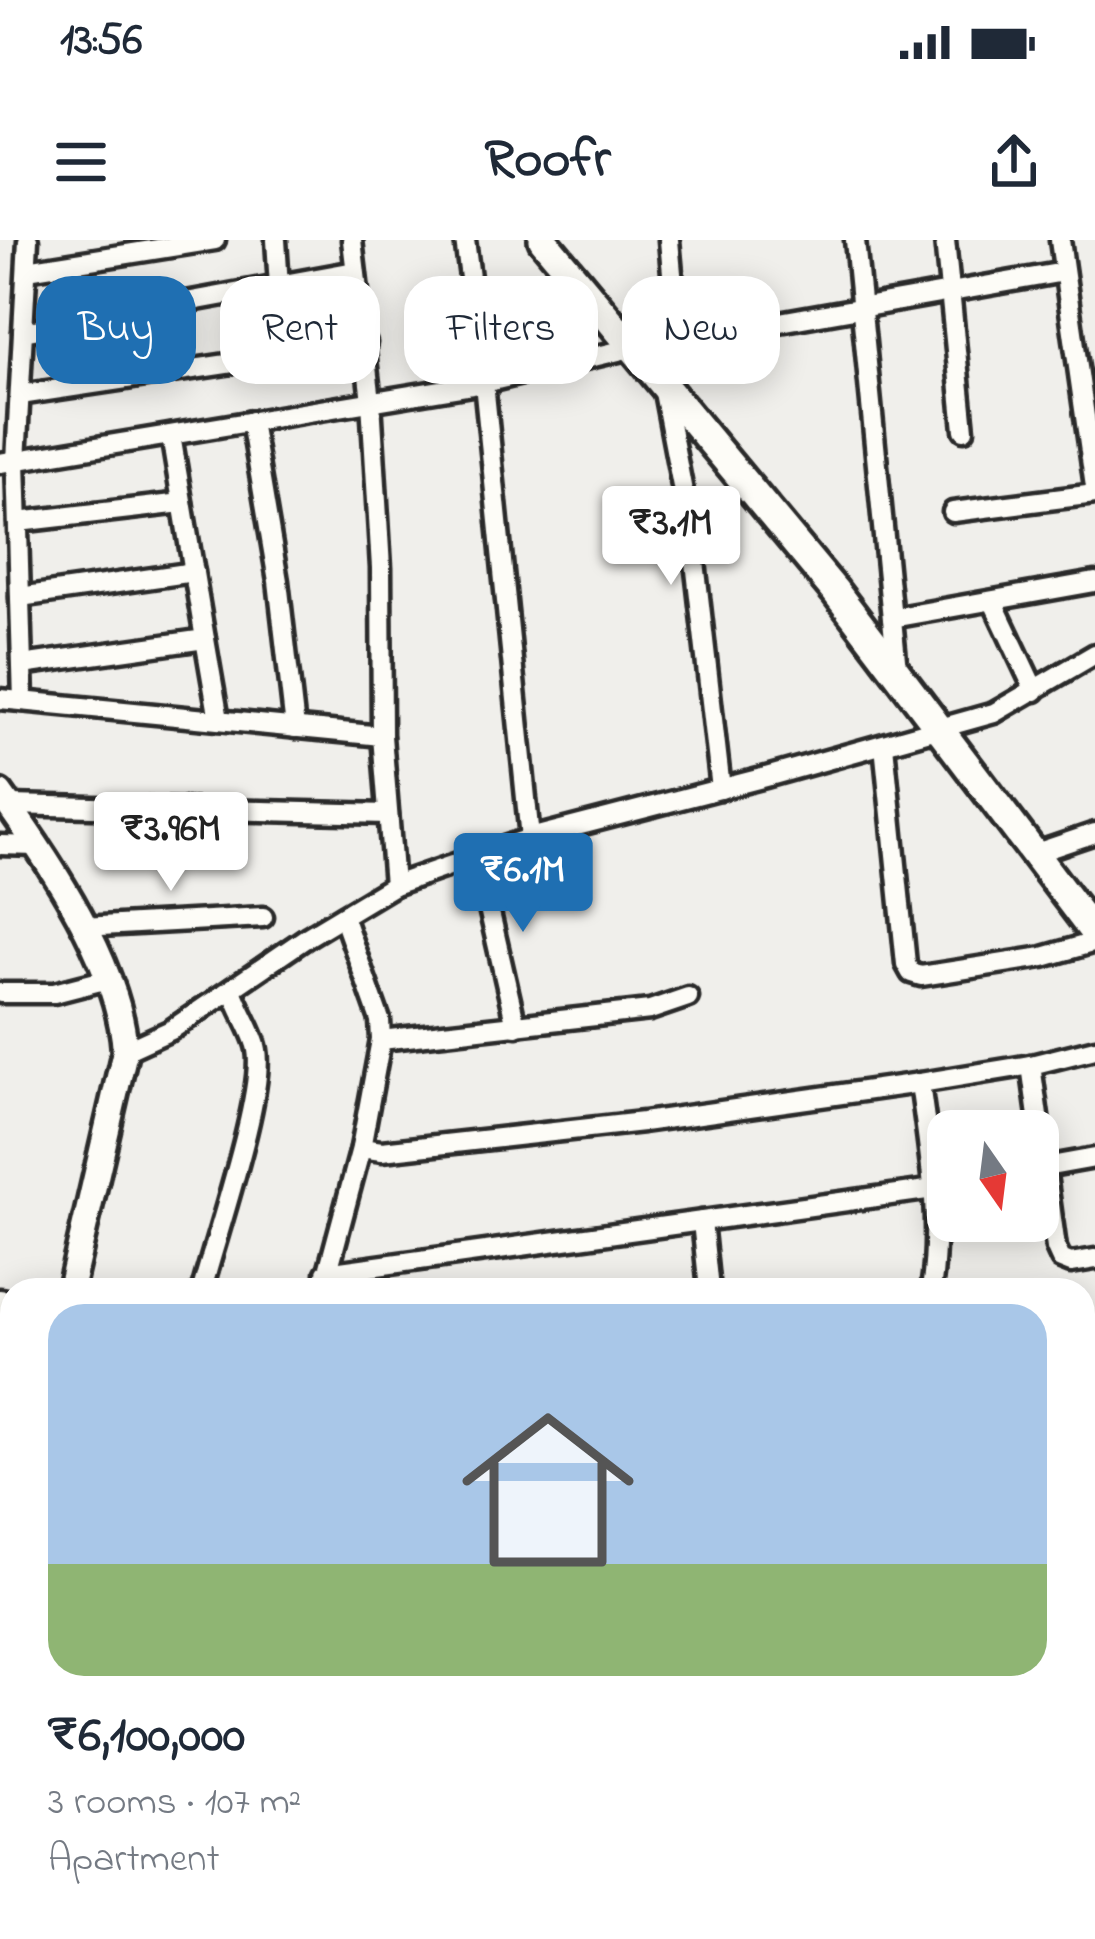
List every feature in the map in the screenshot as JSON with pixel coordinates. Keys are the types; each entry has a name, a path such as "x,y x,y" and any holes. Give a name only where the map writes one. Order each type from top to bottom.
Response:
{"main road":[{"path":"543,240 622,337"},
{"path":"664,384 897,670 1095,938"}],"street":[{"path":"23,701 18,522 8,462 20,395 28,240"},
{"path":"27,269 215,240"},
{"path":"276,240 278,276"},
{"path":"352,240 356,276"},
{"path":"465,240 470,276"},
{"path":"669,240 672,276"},
{"path":"856,240 897,670"},
{"path":"945,240 964,430"},
{"path":"953,512 1095,490 1060,240"},
{"path":"330,276 355,271"},
{"path":"780,322 1064,272"},
{"path":"23,332 220,297"},
{"path":"1072,336 1095,332"},
{"path":"20,395 220,365"},
{"path":"370,384 381,568 382,736 394,885"},
{"path":"8,462 472,384"},
{"path":"484,384 530,838"},
{"path":"663,384 693,544 721,789"},
{"path":"251,421 278,581 295,728"},
{"path":"171,435 219,721"},
{"path":"18,522 182,503"},
{"path":"20,597 194,572"},
{"path":"892,618 1095,582"},
{"path":"993,602 1035,691"},
{"path":"22,665 205,639"},
{"path":"125,1051 171,1030 394,885 530,838 994,712 1095,654"},
{"path":"0,699 382,736"},
{"path":"884,745 906,964 911,973 922,976 1043,957 1095,938"},
{"path":"4,799 388,814"},
{"path":"4,799 37,846 108,979 118,1004 125,1051 73,1278"},
{"path":"1033,854 1095,832"},
{"path":"0,845 37,846"},
{"path":"477,856 516,1026"},
{"path":"325,1278 361,1148 381,1040 380,1020 343,916"},
{"path":"82,927 262,917"},
{"path":"0,993 54,993 108,979"},
{"path":"205,1278 257,1084 257,1047 238,1014 232,989"},
{"path":"381,1040 650,1010 688,998"},
{"path":"361,1148 382,1151 644,1122 920,1083 1095,1049"},
{"path":"1031,1065 1037,1110"},
{"path":"920,1083 927,1136"},
{"path":"1059,1164 1095,1158"},
{"path":"349,1278 927,1190"},
{"path":"702,1221 708,1278"},
{"path":"933,1278 935,1242"},
{"path":"1054,1242 1060,1259 1071,1263 1095,1259"}]}
